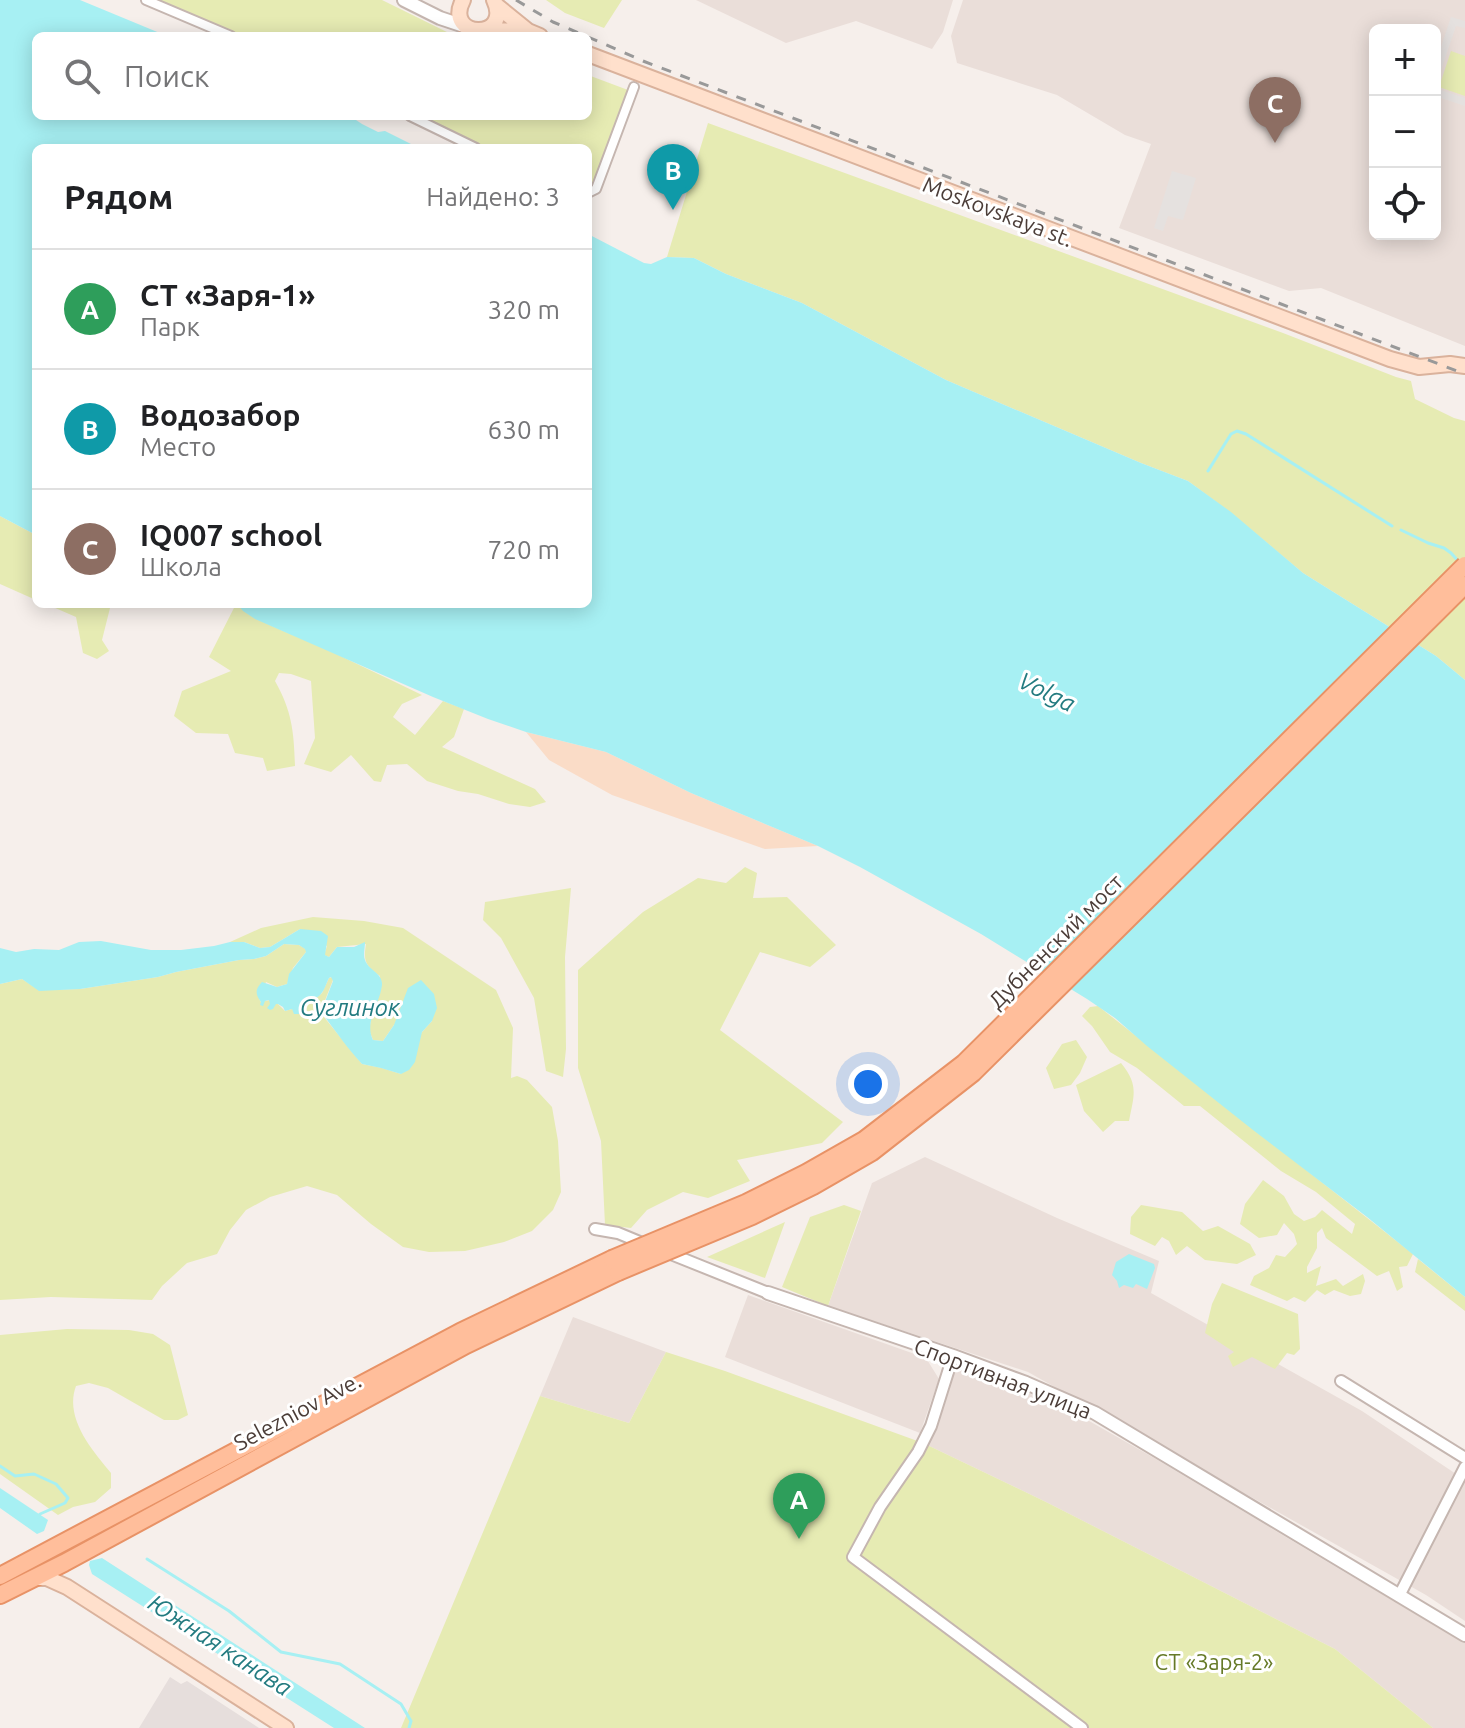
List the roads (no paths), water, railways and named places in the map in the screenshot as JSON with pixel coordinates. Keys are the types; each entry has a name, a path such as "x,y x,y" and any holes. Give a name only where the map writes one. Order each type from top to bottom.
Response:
{"main road":[{"path":"485,30 497,17 495,2"},
{"path":"495,2 532,32"},
{"path":"461,3 460,18 467,27 510,32"},
{"name":"Moskovskaya st.","path":"592,56 1408,366 1465,366"},
{"name":"Дубненский мост","path":"615,1265 806,1173 864,1140 964,1063 1465,565"},
{"name":"Дубненский мост","path":"615,1265 752,1216 813,1186 872,1152 973,1073 1465,585"},
{"name":"Selezniov Ave.","path":"0,1595 615,1265"},
{"name":"Selezniov Ave.","path":"0,1576 460,1332 615,1265"},
{"path":"64,1563 61,1573 67,1587"},
{"path":"33,1578 47,1578 67,1587 286,1728"}],"street":[{"path":"146,0 222,32"},
{"path":"404,0 467,27"},
{"path":"440,18 461,3"},
{"path":"592,191 634,87"},
{"path":"418,120 468,144"},
{"name":"Спортивная улица","path":"595,1229 618,1233 768,1293 953,1356 1095,1413 1465,1635"},
{"path":"953,1356 931,1426 853,1557 1082,1728"},
{"path":"1341,1381 1465,1458"},
{"path":"1399,1596 1465,1467"}],"water":[{"path":"0,0 80,0 157,32 32,32 32,120 356,120 411,144 32,144 32,533 0,516"},
{"name":"Volga","path":"592,236 644,263 651,264 667,257 694,258 726,274 802,303 946,380 1188,481 1231,512 1303,573 1436,656 1465,680 1465,1297 1115,1018 981,934 818,846 691,793 606,752 488,719 255,619 240,608 592,608"},
{"name":"Суглинок","path":"300,929 321,931 328,936 325,955 329,957 337,947 354,947 365,942 365,960 382,981 370,1026 373,1040 383,1041 394,1025 408,988 421,980 434,994 437,1008 432,1021 422,1032 415,1062 409,1070 401,1074 362,1064 351,1052 321,1012 333,981 331,977 321,994 306,1004 299,1014 294,1014 292,1009 285,1011 278,1004 270,1010 267,1008 269,1000 260,1005 258,987 262,982 277,987 287,984 289,974 306,952 299,945 284,944 266,956 254,959 80,989 39,991 22,979 0,984 0,948 16,952 59,950 79,942 101,941 151,950 181,950 230,942 244,942 260,948 270,947"},
{"path":"1129,1254 1154,1264 1147,1289 1136,1284 1133,1288 1124,1285 1119,1288 1112,1275 1116,1262"},
{"path":"0,1488 48,1520 44,1531 37,1534 0,1508"},
{"name":"Южная канава","path":"102,1558 365,1728 334,1728 92,1574 90,1561"}],"waterway":[{"path":"1208,471 1231,434 1237,431 1392,526"},
{"path":"1401,530 1444,548 1460,563"},
{"path":"0,1466 15,1476 34,1474 56,1484 68,1498 65,1503 38,1517"},
{"path":"147,1559 229,1611 281,1652 340,1664 401,1704 411,1721 409,1728"}],"railway":[{"path":"516,0 577,32"},
{"path":"592,39 643,61 1465,374"}],"place":[{"name":"IQ007 school","path":"1275,143"},
{"name":"Водозабор","path":"673,210"},
{"name":"СТ «Заря-1»","path":"799,1539"}],"park label":[{"name":"СТ «Заря-2»","path":"1214,1661"}]}
